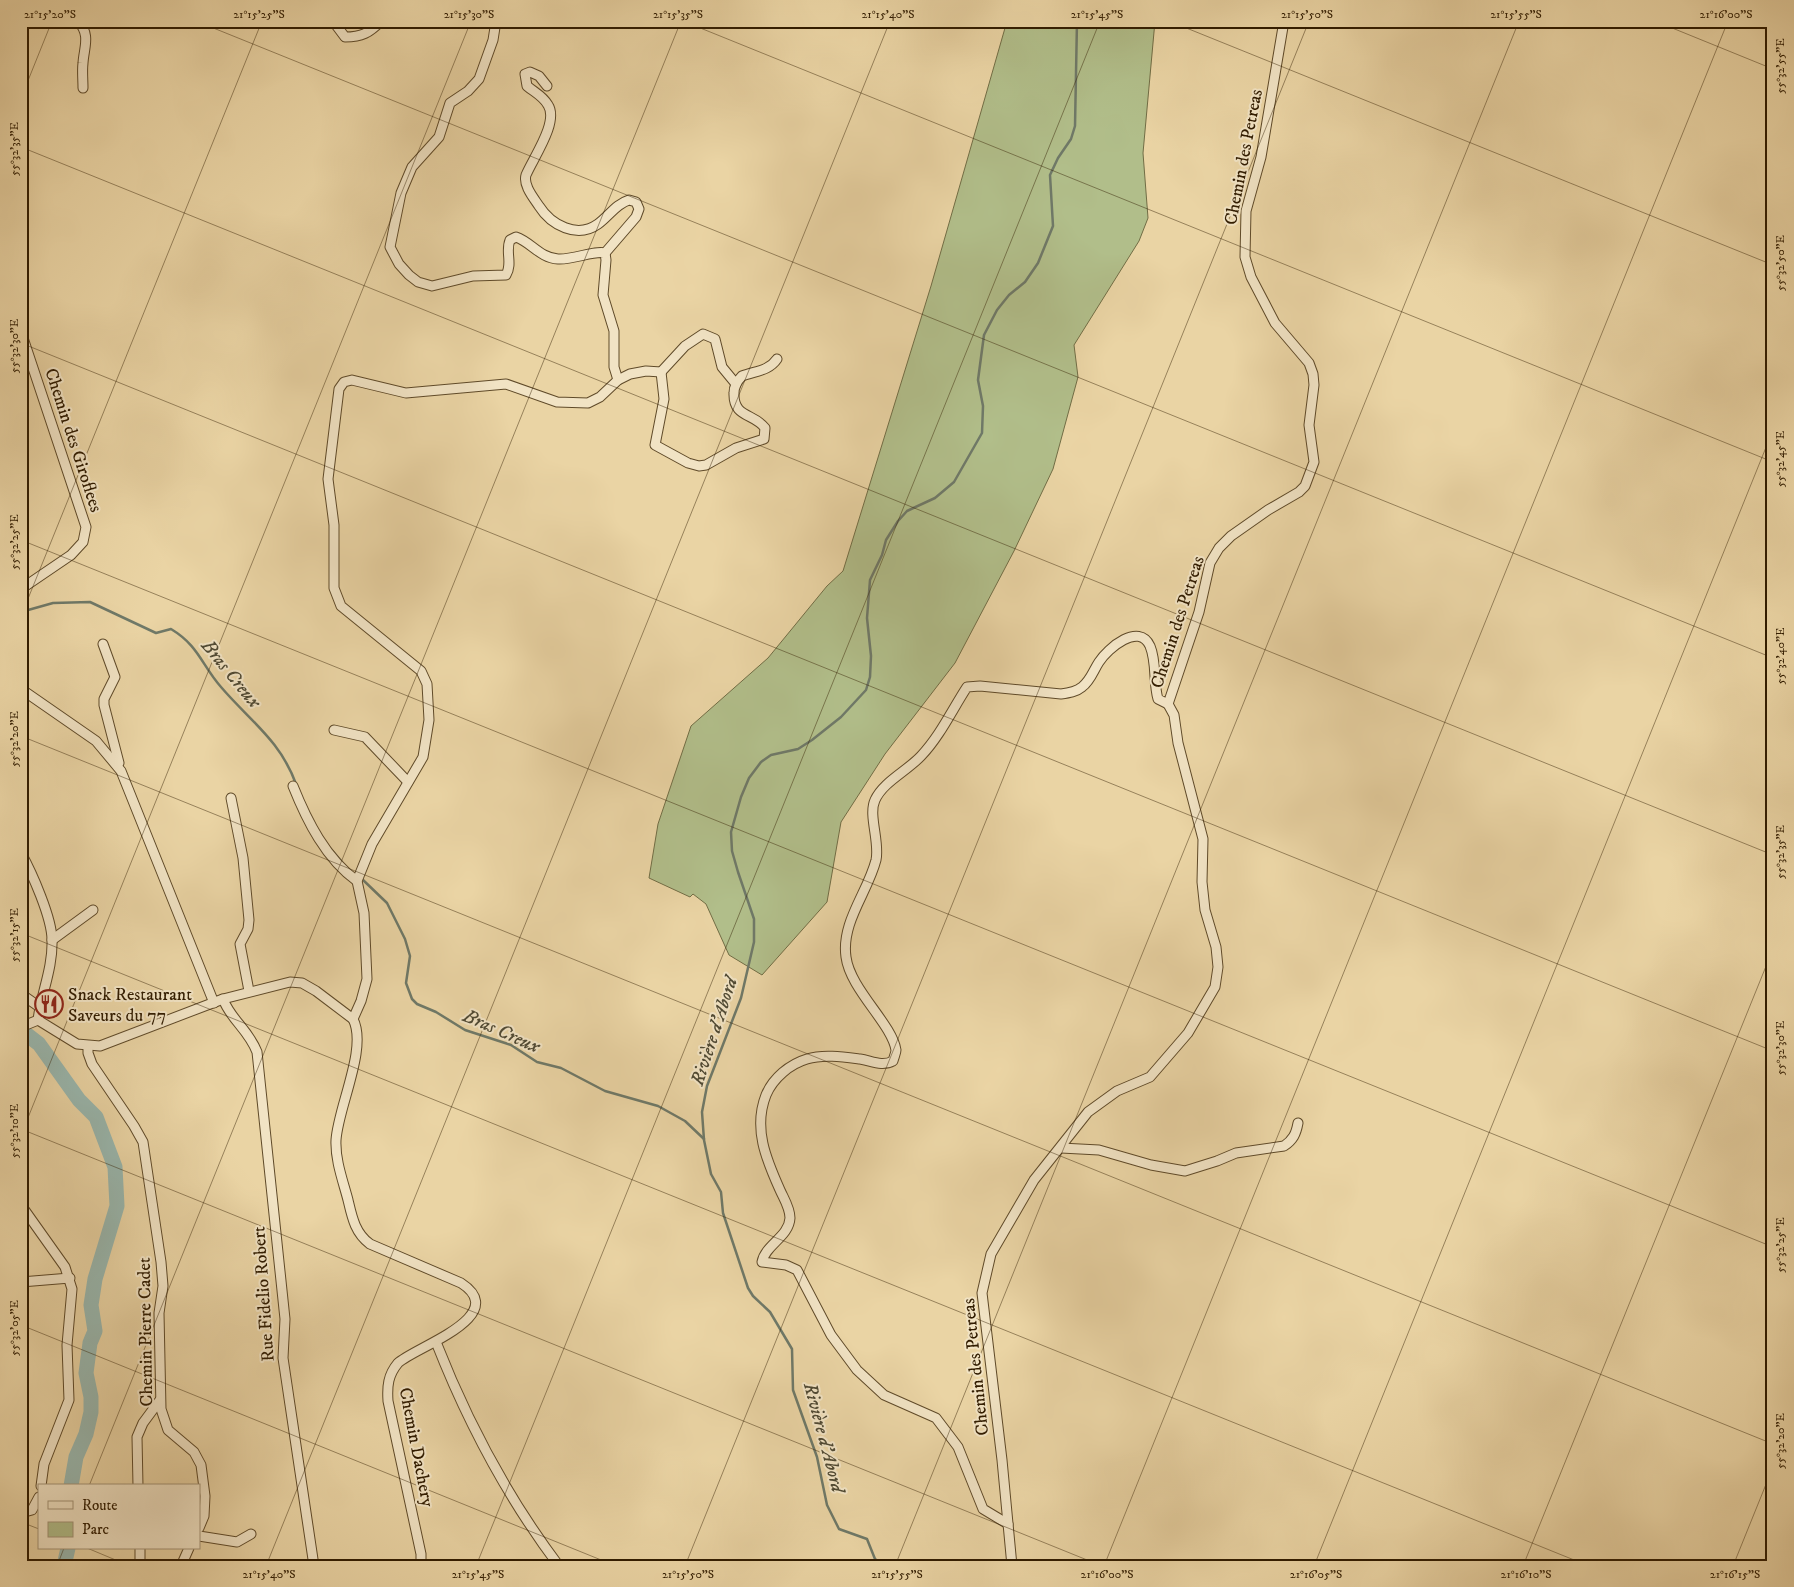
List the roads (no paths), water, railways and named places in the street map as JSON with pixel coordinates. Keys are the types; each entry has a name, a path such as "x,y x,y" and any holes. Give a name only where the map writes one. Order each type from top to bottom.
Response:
{"street":[{"path":"78,21 84,28 87,39 82,66 83,88"},
{"path":"333,21 345,37 366,35 381,21"},
{"path":"496,21 493,40 479,79 468,91 450,103 439,137 420,155 406,179 390,238 392,253 418,282 432,286 473,276 506,275 510,265 508,244 510,240 516,237 536,251 556,259 579,258 595,252 604,253"},
{"name":"Chemin des Petreas","path":"1012,1566 1002,1460 982,1293 990,1254 1034,1180 1062,1148 1088,1112 1117,1091 1150,1077 1188,1033 1215,987 1218,967 1216,947 1205,910 1202,882 1203,839 1178,743 1174,715 1168,704 1199,612 1210,563 1219,548 1231,536 1268,510 1299,492 1305,486 1314,462 1309,425 1314,385 1313,374 1308,363 1274,323 1251,277 1245,257 1246,210 1261,157 1284,21"},
{"path":"548,86 539,76 530,72 525,74 527,86 545,100 551,116 548,130 526,174 525,182 545,215 553,223 569,228 585,229 597,225 622,202 629,200 636,202 639,209 636,217 604,253"},
{"path":"604,253 606,260 603,295 614,331 614,367 618,380"},
{"name":"Chemin des Giroflees","path":"21,332 86,527 83,542 71,555 21,589"},
{"path":"35,1021 77,1044 100,1046 223,999 282,983 302,983 316,991 353,1019 361,1001 367,979 364,914 357,881 372,844 421,762 429,720 427,684 421,671 341,606 334,588 334,525 328,480 338,394 341,385 348,380 406,393 506,384 557,402 588,403 606,392 618,380 636,372 661,372 685,346 703,334 715,340 722,367 736,384"},
{"path":"661,372 664,399 655,445 688,463 699,466 706,465 736,448 764,439 765,428 760,422 740,413 736,408 734,397 736,384 742,376 758,372 773,365 777,359"},
{"path":"1008,1524 983,1509 958,1447 936,1418 884,1394 857,1370 831,1335 797,1270 786,1265 762,1262 767,1252 788,1227 790,1217 787,1204 762,1145 759,1119 768,1090 776,1078 790,1067 806,1059 820,1056 861,1059 876,1064 888,1064 893,1061 896,1050 866,1000 846,957 848,931 875,861 878,848 874,802 880,792 922,756 944,726 967,687 980,686 1061,694 1072,693 1090,679 1100,660 1112,649 1127,637 1136,635 1144,638 1149,644 1153,654 1158,699 1168,704"},
{"path":"103,644 115,677 104,699 104,705 121,771 214,1003"},
{"path":"21,690 96,741 121,771"},
{"path":"334,730 366,737 408,782"},
{"path":"293,786 315,833 342,871 357,881"},
{"path":"231,798 243,858 249,920 248,929 240,944 249,991"},
{"path":"21,853 35,879 52,940 41,1008 35,1021 21,1027"},
{"path":"52,940 93,910"},
{"path":"21,994 41,1008"},
{"name":"Rue Fidelio Robert","path":"223,999 228,1010 251,1037 257,1052 285,1319 283,1358 314,1566"},
{"name":"Chemin Dachery","path":"353,1019 357,1037 354,1062 337,1127 336,1156 354,1225 361,1236 370,1244 460,1283 472,1292 475,1302 471,1316 462,1325 436,1342 402,1359 391,1372 387,1383 388,1401 422,1566"},
{"name":"Chemin Pierre Cadet","path":"88,1046 88,1053 92,1064 139,1133 144,1151 163,1286 159,1313 160,1400 164,1423 168,1430 194,1452 201,1465 205,1501 204,1516 200,1526"},
{"path":"1062,1148 1099,1150 1151,1165 1185,1171 1236,1153 1284,1146 1290,1142 1297,1132 1298,1123"},
{"path":"21,1205 65,1267 72,1289 67,1345 69,1400 44,1464 41,1484"},
{"path":"21,1282 70,1278"},
{"path":"436,1342 479,1442 530,1525 559,1566"},
{"path":"138,1484 137,1437 143,1423 160,1400"},
{"path":"21,1513 32,1510 38,1500"},
{"path":"200,1536 237,1542 251,1534"},
{"path":"140,1550 140,1566"},
{"path":"180,1566 188,1550"}],"waterway":[{"name":"Rivière d'Abord","path":"884,1566 875,1559 867,1539 839,1529 827,1505 817,1457 793,1390 792,1349 770,1312 753,1296 748,1288 723,1213 721,1192 711,1174 704,1140 702,1112 707,1086 741,998 754,942 754,919 732,851 731,832 741,797 749,778 761,762 771,755 798,749 812,740 841,717 866,690 870,677 871,656 867,618 870,580 882,555 886,540 907,511 935,498 954,482 982,433 983,406 978,380 984,335 997,310 1009,295 1025,282 1038,263 1053,226 1050,175 1058,158 1071,139 1075,126 1077,21"},
{"name":"Bras Creux","path":"21,612 53,603 90,602 156,633 171,629 188,642 214,679 273,743 282,755 296,784"},
{"name":"Bras Creux","path":"330,848 342,862"},
{"name":"Bras Creux","path":"362,879 387,903 405,939 410,956 406,983 412,999 417,1004 436,1012 465,1030 511,1045 537,1062 561,1068 605,1091 658,1106 685,1121 704,1139"},
{"path":"21,1030 39,1044 79,1100 96,1117 115,1167 117,1206 95,1279 91,1305 95,1331 90,1343 86,1373 91,1397 91,1412 86,1434 76,1457 71,1484"},
{"path":"64,1566 68,1550"}],"place":[{"name":"Snack Restaurant Saveurs du 77","path":"49,1004"}]}
